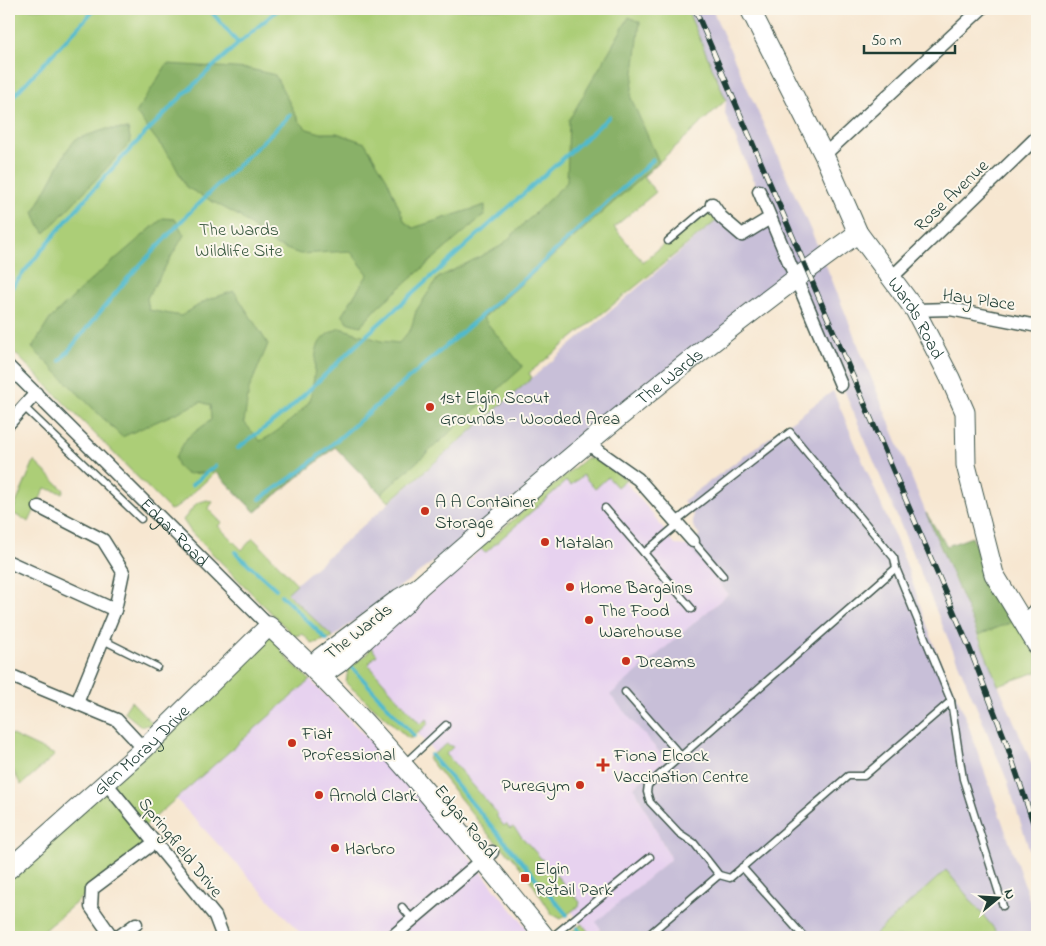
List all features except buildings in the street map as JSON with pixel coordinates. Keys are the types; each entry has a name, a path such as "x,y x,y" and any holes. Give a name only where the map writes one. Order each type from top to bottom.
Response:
{"street":[{"name":"Wards Road","path":"750,9 824,155 858,233 915,310 965,412 966,466 994,574 1037,644"},
{"path":"824,155 982,9"},
{"name":"Rose Avenue","path":"890,278 1037,137"},
{"path":"759,191 797,277 841,385"},
{"path":"712,204 721,217 742,235 770,218"},
{"name":"The Wards","path":"319,664 405,604 419,587 587,443 797,277 858,233"},
{"name":"Hay Place","path":"915,310 950,309 1035,323"},
{"name":"Edgar Road","path":"9,368 269,626 319,664 357,717 409,760 553,936"},
{"path":"9,423 36,394"},
{"path":"587,443 638,479 693,541"},
{"path":"39,507 103,540 123,572 115,610 77,703"},
{"path":"9,562 115,610"},
{"path":"1023,622 1037,609"},
{"name":"Glen Moray Drive","path":"9,868 144,748 269,626"},
{"path":"9,675 117,720 144,748"},
{"name":"Springfield Drive","path":"106,783 215,916 223,937"},
{"path":"112,937 91,907 92,889 155,842"},
{"path":"392,937 407,928 487,856"},
{"path":"118,937 136,924"}],"lane":[{"path":"759,191 770,218"},
{"path":"668,242 712,204"},
{"path":"23,406 141,519"},
{"path":"644,553 677,522 790,432 894,558 896,568 951,701 963,779 1003,906"},
{"path":"605,508 692,609"},
{"path":"693,541 723,576"},
{"path":"896,568 648,785 650,802 679,833 694,843 719,874 730,878 848,776 864,776 951,701"},
{"path":"103,640 157,666"},
{"path":"625,692 681,756"},
{"path":"409,760 446,725"},
{"path":"553,936 650,857"},
{"path":"742,867 804,937"},
{"path":"646,937 719,874"},
{"path":"402,907 407,928"}],"shaded area":[{"path":"687,9 712,9 823,258 938,543 1032,764 1037,779 1037,874 1007,780 797,277 462,540 333,637 286,593 532,378 721,217 742,235 770,218 725,114 726,100"},
{"path":"833,391 905,561 937,654 964,713 1037,921 1037,937 1001,937 946,870 872,937 593,937 601,929 596,922 671,859 634,787 666,760 610,695 728,594 688,546 700,535 693,526 693,514 683,501"},
{"name":"Elgin Retail Park","path":"586,458 594,459 626,479 624,481 651,512 675,545 688,546 728,594 611,695 666,760 634,787 671,859 597,922 601,929 592,936 497,823 356,664 367,654 372,644"},
{"path":"310,680 398,769 534,937 304,937 176,799"}],"green space":[{"name":"The Wards Wildlife Site","path":"9,9 687,9 726,100 643,177 656,192 614,227 643,262 712,204 721,217 529,373 532,378 389,502 335,447 255,512 216,472 176,508 170,510 9,347"},
{"path":"629,17 640,22 631,98 659,162 483,318 523,367 381,494 335,447 255,512 216,472 186,474 178,467 175,458 187,438 211,420 210,405 201,402 122,437 32,348 50,319 91,280 163,218 175,219 184,235 147,298 149,310 181,316 207,300 234,291 268,344 249,389 244,422 260,441 265,439 295,417 310,400 317,350 323,338 340,328 381,341 399,343 411,329 416,311 438,278 501,246 567,182 569,120"},
{"path":"167,64 250,69 275,75 299,121 307,129 321,133 337,133 365,143 387,179 405,222 413,228 485,205 485,214 378,307 361,326 349,323 342,315 368,274 350,251 300,254 275,245 239,216 186,187 172,160 136,113"},
{"path":"107,129 128,129 131,142 45,233 39,225 34,212 67,150 76,139"},
{"path":"586,458 594,459 626,479 617,487 608,477 595,489 583,475 571,485 566,481 485,553 480,548"},
{"path":"34,461 64,490 62,493 45,488 29,522 12,513"},
{"path":"207,500 213,502 208,509 222,523 218,526 242,550 253,538 297,584 287,593 333,637 312,644 303,634 294,636 191,532 183,520 197,503"},
{"path":"926,513 947,546 972,537 986,571 1015,621 978,635"},
{"path":"1015,621 1037,657 1037,672 998,685 978,635"},
{"path":"269,626 287,658 310,680 144,827 155,842 92,889 36,937 9,937 9,869"},
{"path":"371,647 377,655 368,664 420,724 428,720 428,724 412,738 408,738 346,683 348,669 367,654"},
{"path":"131,701 153,724 141,726 124,712"},
{"path":"10,734 55,755 21,785 9,763"},
{"path":"447,744 453,747 446,754 497,813 497,817 504,826 506,824 510,829 513,827 580,902 579,906 561,919 552,914 513,858 489,835 428,758"},
{"path":"946,870 1001,937 872,937"},
{"path":"582,924 593,937 573,937 571,932"}],"waterway":[{"path":"9,101 95,9"},
{"path":"209,9 238,43"},
{"path":"9,291 39,253 136,143 205,74 279,9"},
{"path":"60,361 128,278 192,210 290,115"},
{"path":"238,448 287,411 371,331 609,117"},
{"path":"260,499 301,471 539,266 653,160"},
{"path":"192,485 215,466"},
{"path":"235,552 276,589"},
{"path":"281,595 327,640"},
{"path":"352,667 414,736"},
{"path":"431,755 567,915"},
{"path":"577,928 584,937"}],"railway":[{"path":"695,9 969,647 1006,742 1037,834"}],"place":[{"name":"1st Elgin Scout Grounds - Wooded Area","path":"430,407"},
{"name":"A A Container Storage","path":"425,511"},
{"name":"Matalan","path":"545,542"},
{"name":"Home Bargains","path":"570,587"},
{"name":"The Food Warehouse","path":"589,620"},
{"name":"Dreams","path":"626,661"},
{"name":"Fiat Professional","path":"292,743"},
{"name":"Fiona Elcock Vaccination Centre","path":"603,765"},
{"name":"PureGym","path":"580,785"},
{"name":"Arnold Clark","path":"319,795"},
{"name":"Harbro","path":"335,848"},
{"name":"Elgin Retail Park","path":"525,878"}]}
